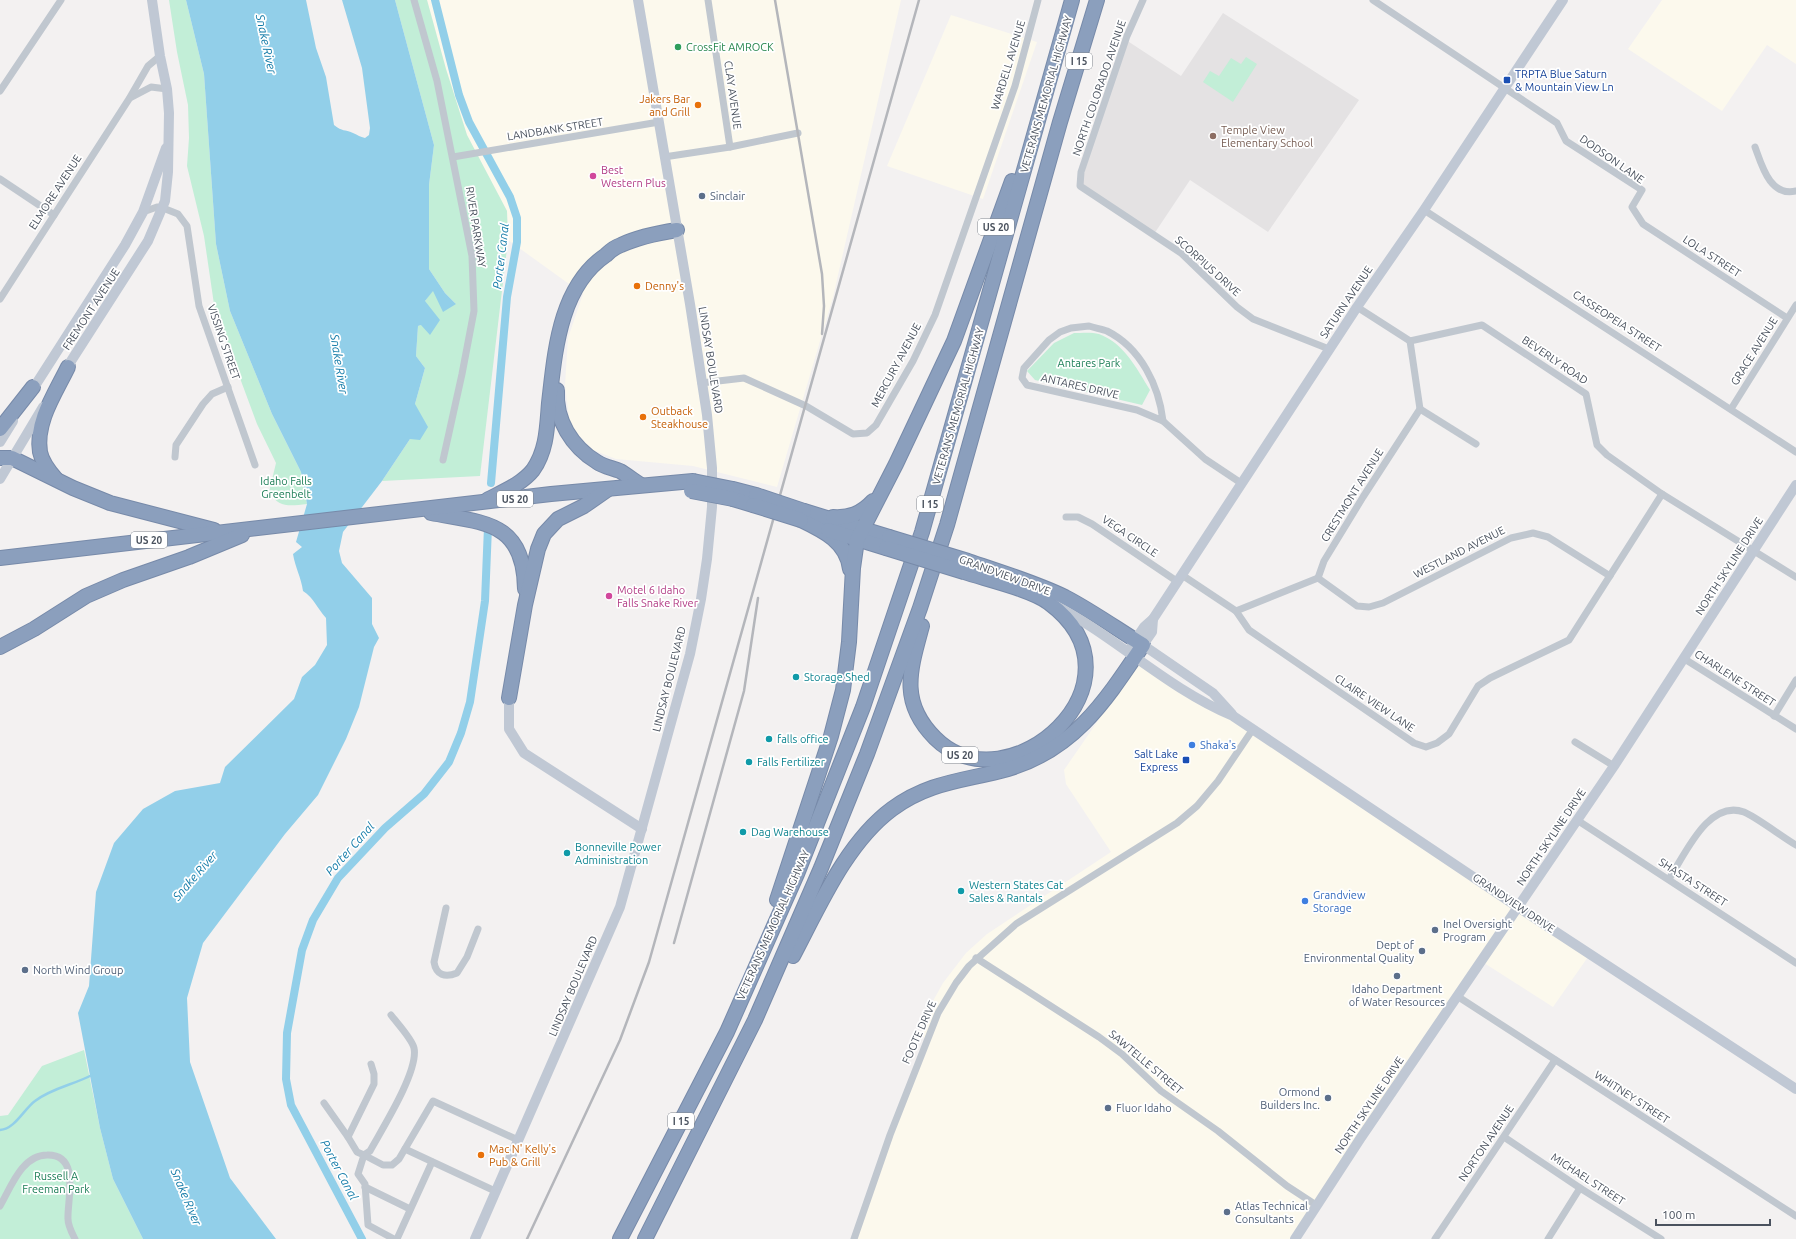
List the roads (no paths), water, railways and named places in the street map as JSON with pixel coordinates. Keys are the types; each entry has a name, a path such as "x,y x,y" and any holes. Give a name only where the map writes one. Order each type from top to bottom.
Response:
{"highway":[{"name":"VETERANS MEMORIAL HIGHWAY","path":"620,1239 727,1032 797,874 863,706 922,532 1072,0"},
{"name":"VETERANS MEMORIAL HIGHWAY","path":"645,1239 755,1020 816,882 867,754 920,608 947,525 1060,122 1097,0"},
{"path":"1060,122 1106,0"},
{"name":"US 20","path":"806,515 837,517 854,515 863,510 881,491 942,369 967,309 1064,26"},
{"path":"481,503 524,478 531,472 543,451 553,367 563,318 568,301 577,286 594,263 620,245 655,234 677,230"},
{"path":"563,318 557,394 560,415 565,430 574,443 587,456 599,464 619,471 641,485"},
{"path":"57,481 46,466 40,453 39,437 42,422 68,366"},
{"path":"0,429 33,387"},
{"path":"6,458 110,503 223,532"},
{"name":"US 20","path":"0,558 609,488 667,484 692,486 733,494 806,515 860,534"},
{"path":"509,698 525,605 538,549 544,534 558,519 584,506 609,488"},
{"path":"755,969 831,736 843,690 849,642 853,568 860,534 881,491"},
{"path":"416,510 490,524 506,534 514,543 521,556 525,572 525,605"},
{"path":"806,515 838,542 845,552 850,562 852,593"},
{"name":"US 20","path":"947,525 911,666 910,698 923,726 941,744 964,757 984,760 1001,759 1021,754 1044,739 1068,716 1080,696 1086,674 1085,651 1077,632 1065,617 1048,602"},
{"path":"0,647 34,629 86,596 123,580 189,557 257,528"},
{"name":"GRANDVIEW DRIVE","path":"860,534 966,567 1031,582 1065,597 1096,614 1135,649"},
{"name":"GRANDVIEW DRIVE","path":"966,567 1048,602"},
{"path":"1021,754 1047,742 1068,727 1085,712 1135,649"},
{"path":"755,1020 783,975 831,886 854,850 872,826 892,809 919,792 943,783 1008,768 1041,755 1064,742 1082,727 1099,709 1135,649"}],"street":[{"path":"0,91 60,0"},
{"name":"FREMONT AVENUE","path":"0,479 6,458 138,258 155,227 163,208 168,172 167,89 160,56 152,0"},
{"name":"RIVER PARKWAY","path":"414,0 437,81 472,256 474,311 443,460"},
{"name":"LINDSAY BOULEVARD","path":"475,1239 558,1052 620,907 690,654 701,600 707,559 712,507 712,468 707,414 690,304 638,0"},
{"name":"CLAY AVENUE","path":"708,0 730,147"},
{"name":"WARDELL AVENUE","path":"998,135 1015,86 1038,0"},
{"name":"NORTH COLORADO AVENUE","path":"1080,186 1081,172 1126,40 1143,0"},
{"path":"1373,0 1506,88"},
{"name":"SATURN AVENUE","path":"1135,649 1152,632 1153,620 1241,484 1357,306 1424,210 1563,0"},
{"name":"ELMORE AVENUE","path":"0,299 129,99 148,66 160,56"},
{"name":"ELMORE AVENUE","path":"129,99 151,87 167,89"},
{"name":"DODSON LANE","path":"1506,88 1557,123 1566,141 1642,190 1632,207"},
{"name":"LANDBANK STREET","path":"453,157 609,132 659,122"},
{"path":"664,157 730,147 798,133"},
{"name":"MERCURY AVENUE","path":"701,383 744,378 806,406 853,434 867,433 876,425 913,361 935,315 998,135"},
{"name":"FREMONT AVENUE","path":"0,442 33,387 124,245 143,212 168,141"},
{"path":"1755,147 1766,176 1775,188 1789,193 1796,191"},
{"path":"0,179 54,214"},
{"name":"SCORPIUS DRIVE","path":"1080,186 1181,253 1237,307 1252,319 1329,349"},
{"path":"143,212 157,207 163,208"},
{"name":"LOLA STREET","path":"1632,207 1643,224 1787,318"},
{"name":"VISSING STREET","path":"163,208 178,214 187,226 199,306 228,387 246,445 255,465"},
{"name":"CASSEOPEIA STREET","path":"1424,210 1796,452"},
{"name":"GRACE AVENUE","path":"1730,409 1796,305"},
{"path":"1357,306 1410,340 1420,409 1476,444"},
{"name":"BEVERLY ROAD","path":"1410,340 1482,325 1586,394 1597,445 1607,455 1662,494 1796,577"},
{"name":"ANTARES DRIVE","path":"1163,421 1161,401 1149,372 1126,345 1107,331 1090,326 1072,328 1060,332 1049,340 1024,368 1022,378 1027,385 1137,410 1163,421 1205,459 1241,484"},
{"path":"175,457 176,445 203,404 212,394 228,387"},
{"name":"CRESTMONT AVENUE","path":"1318,578 1324,561 1362,497 1420,409"},
{"name":"NORTH SKYLINE DRIVE","path":"1295,1239 1316,1205 1614,766 1796,485"},
{"name":"CLAIRE VIEW LANE","path":"1180,579 1236,611 1249,630 1414,743 1426,747 1449,734 1478,686 1490,678 1569,640 1662,494"},
{"name":"VEGA CIRCLE","path":"1066,517 1078,517 1092,524 1180,579"},
{"name":"WESTLAND AVENUE","path":"1318,578 1358,606 1369,607 1383,603 1511,538 1533,533 1548,536 1610,576"},
{"path":"1236,611 1318,578"},
{"name":"GRANDVIEW DRIVE","path":"1048,602 1135,649 1206,705 1233,716 1253,729 1518,907 1796,1089"},
{"name":"CHARLENE STREET","path":"1683,658 1796,729"},
{"path":"1774,716 1796,680"},
{"path":"509,698 509,730 524,753 642,829"},
{"name":"FOOTE DRIVE","path":"854,1239 890,1135 938,1014 956,983 976,958 1016,924 1178,823 1196,806 1218,781 1253,729"},
{"path":"1575,742 1614,766"},
{"path":"1669,880 1706,823 1715,815 1729,810 1744,812 1796,845"},
{"name":"SHASTA STREET","path":"1577,820 1796,963"},
{"path":"446,908 434,962 435,970 438,974 444,976 457,973 467,957 478,929"},
{"name":"SAWTELLE STREET","path":"976,958 1099,1037 1122,1054 1161,1091 1218,1131 1287,1186 1316,1205"},
{"name":"WHITNEY STREET","path":"1457,996 1796,1216"},
{"path":"391,1015 414,1046 415,1059 411,1073 370,1152 364,1156 358,1174 365,1187 368,1225 394,1239"},
{"name":"NORTON AVENUE","path":"1435,1239 1555,1060"},
{"path":"348,1137 374,1084 374,1074 371,1064"},
{"path":"324,1103 357,1152 382,1165 392,1165 399,1159 433,1101 518,1140"},
{"name":"MICHAEL STREET","path":"1504,1137 1580,1188 1661,1239"},
{"path":"405,1149 495,1191"},
{"path":"0,1206 20,1171 30,1161 40,1155 51,1155 61,1159 68,1168 71,1179 68,1220 75,1239"},
{"path":"397,1239 432,1162"},
{"path":"365,1187 410,1209"},
{"path":"1548,1239 1580,1188"}],"water":[{"name":"Snake River","path":"186,0 306,0 316,48 326,77 334,125 342,130 365,138 369,135 370,128 362,68 342,0 395,0 434,145 429,185 429,269 445,293 456,304 443,312 433,291 425,301 440,320 430,335 421,325 418,326 416,356 425,368 415,404 428,427 420,440 410,439 382,481 343,532 339,551 342,563 372,598 372,624 379,638 374,647 359,707 346,739 318,795 285,834 203,943 187,998 190,1062 230,1178 276,1239 143,1239 113,1179 100,1128 78,1013 89,986 96,892 114,843 143,809 175,791 220,783 225,767 294,699 302,677 315,665 327,645 326,618 313,600 303,591 293,554 302,547 296,542 307,504 301,472 272,414 230,311 216,244 204,74"}],"waterway":[{"name":"Porter Canal","path":"435,0 459,95 469,122 510,197 517,218 517,242 507,297 491,483"},
{"name":"Porter Canal","path":"362,1239 291,1105 286,1079 287,1033 302,950 313,920 338,878 385,828 424,794 449,762 461,733 470,702 485,601 488,527"},
{"path":"0,1130 5,1129 15,1122 35,1101 55,1090 92,1075"}],"railway":[{"path":"775,0 822,274 824,306 822,334"},
{"path":"527,1239 620,1040 649,962 919,0"},
{"path":"674,943 744,691 758,598"}],"place":[{"name":"CrossFit AMROCK","path":"678,47"},
{"name":"TRPTA Blue Saturn & Mountain View Ln","path":"1507,80"},
{"name":"Jakers Bar and Grill","path":"698,105"},
{"name":"Temple View Elementary School","path":"1213,136"},
{"name":"Best Western Plus","path":"593,176"},
{"name":"Sinclair","path":"702,196"},
{"name":"Denny's","path":"637,286"},
{"name":"Outback Steakhouse","path":"643,417"},
{"name":"Motel 6 Idaho Falls Snake River","path":"609,596"},
{"name":"Storage Shed","path":"796,677"},
{"name":"falls office","path":"769,739"},
{"name":"Shaka's","path":"1192,745"},
{"name":"Salt Lake Express","path":"1186,760"},
{"name":"Falls Fertilizer","path":"749,762"},
{"name":"Dag Warehouse","path":"743,832"},
{"name":"Bonneville Power Administration","path":"567,853"},
{"name":"Western States Cat Sales & Rantals","path":"961,891"},
{"name":"Grandview Storage","path":"1305,901"},
{"name":"Inel Oversight Program","path":"1435,930"},
{"name":"Dept of Environmental Quality","path":"1422,951"},
{"name":"North Wind Group","path":"25,970"},
{"name":"Idaho Department of Water Resources","path":"1397,976"},
{"name":"Ormond Builders Inc.","path":"1328,1098"},
{"name":"Fluor Idaho","path":"1108,1108"},
{"name":"Mac N' Kelly's Pub & Grill","path":"481,1155"},
{"name":"Atlas Technical Consultants","path":"1227,1212"}],"park label":[{"name":"Antares Park","path":"1089,363"},
{"name":"Idaho Falls Greenbelt","path":"286,487"},
{"name":"Russell A Freeman Park","path":"56,1182"}]}
